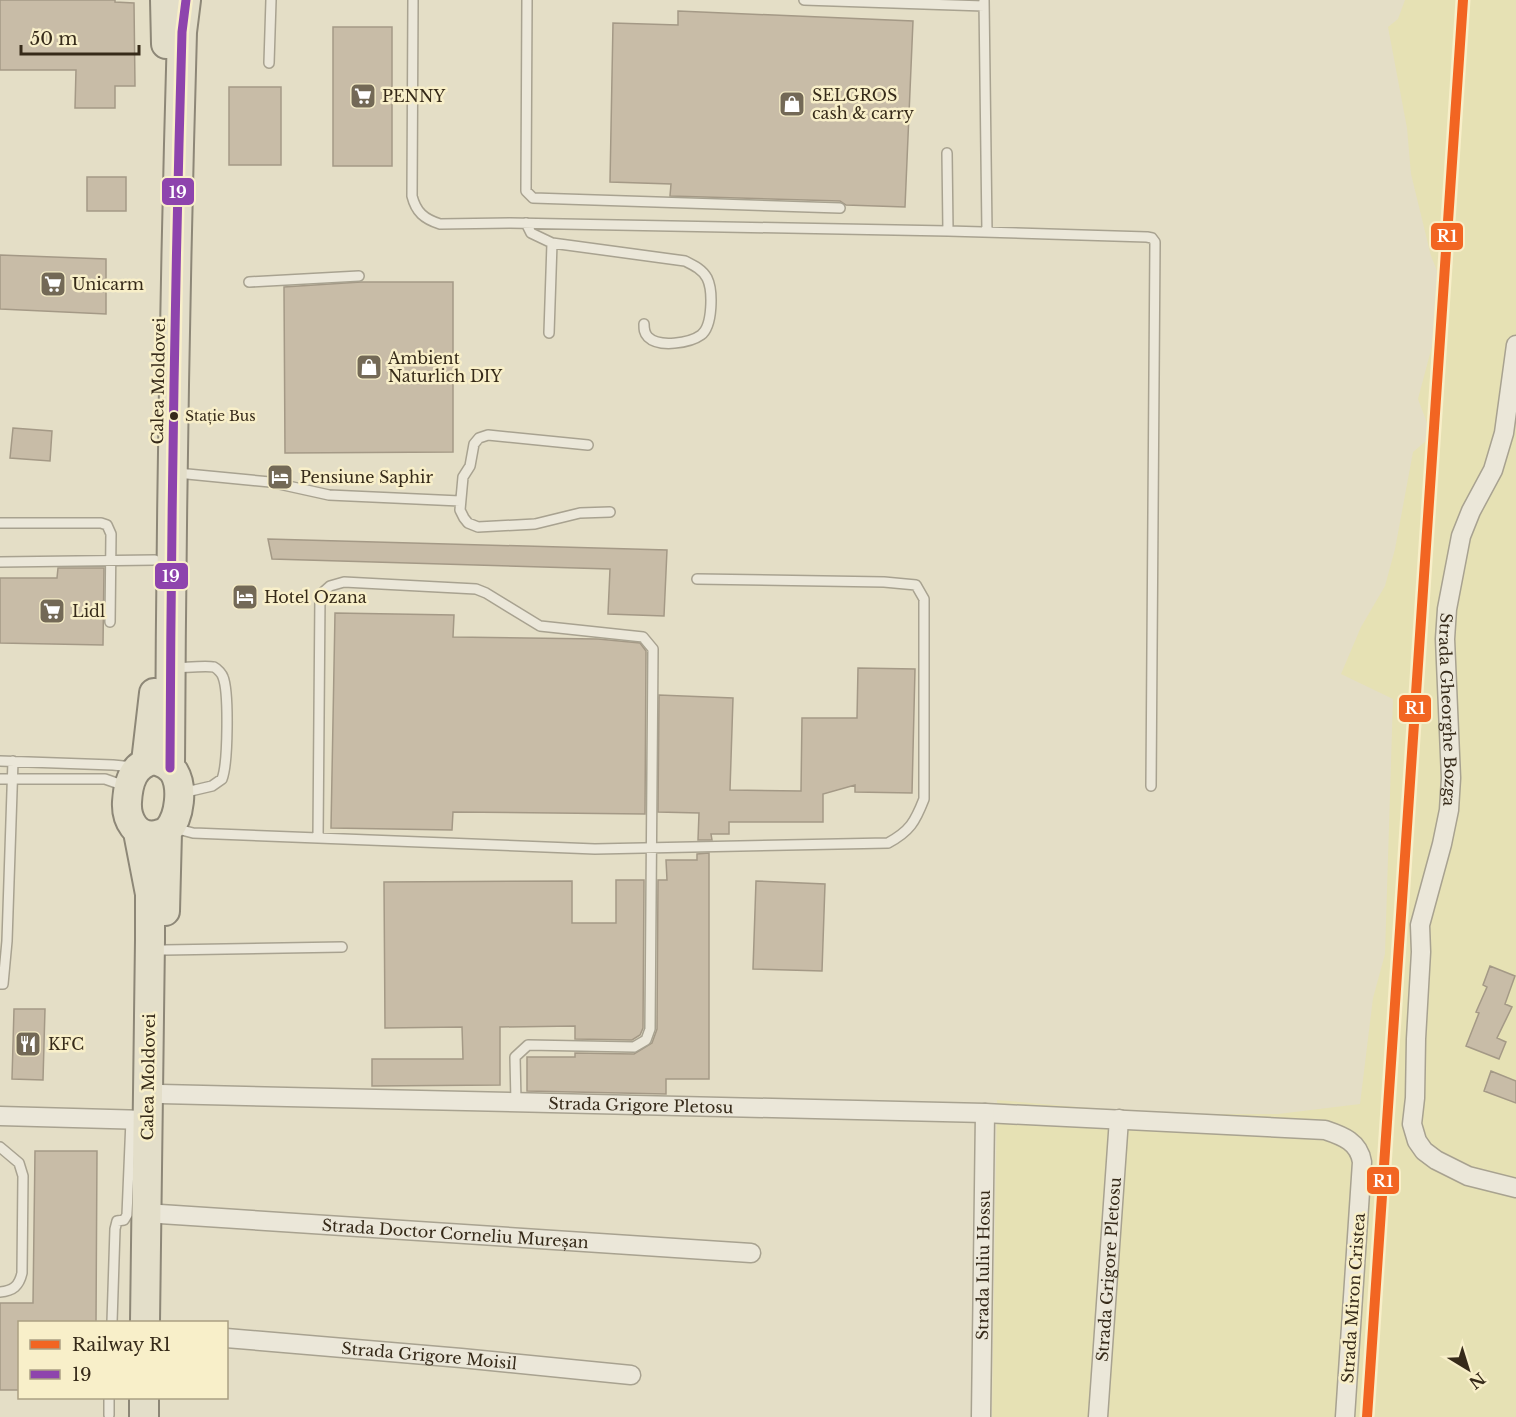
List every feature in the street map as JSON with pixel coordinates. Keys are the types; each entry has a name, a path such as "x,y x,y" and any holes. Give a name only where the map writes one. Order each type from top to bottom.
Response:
{"main road":[{"name":"Calea Moldovei","path":"152,776 165,0"},
{"name":"Calea Moldovei","path":"152,776 171,668 172,472 182,32 186,0"},
{"path":"152,776 178,808 168,830 154,836 138,832 131,823 127,808 152,776"},
{"name":"Calea Moldovei","path":"158,1321 168,830"},
{"name":"Calea Moldovei","path":"138,832 150,894 139,1120 145,1321"},
{"path":"144,1399 144,1417"},
{"path":"157,1417 158,1399"}],"street":[{"name":"Strada Gheorghe Bozga","path":"1516,345 1513,390 1504,434 1493,470 1471,511 1461,536 1447,609 1445,639 1451,778 1449,810 1420,925 1421,952 1412,1124 1417,1141 1424,1151 1436,1160 1468,1176 1516,1188"},
{"name":"Strada Grigore Pletosu","path":"161,1094 985,1113 1325,1130 1343,1136 1356,1145"},
{"name":"Strada Iuliu Hossu","path":"981,1417 985,1113"},
{"path":"0,1116 139,1120"},
{"name":"Strada Grigore Pletosu","path":"1098,1417 1119,1119"},
{"name":"Strada Miron Cristea","path":"1345,1417 1362,1162 1356,1145"},
{"name":"Strada Doctor Corneliu Mureșan","path":"160,1214 751,1253"},
{"name":"Strada Grigore Moisil","path":"228,1338 631,1375"}],"lane":[{"path":"269,63 271,0"},
{"path":"413,0 412,180 414,206 421,215 440,224 526,223 948,231 1147,237 1155,242 1151,786"},
{"path":"413,16 420,0"},
{"path":"526,0 526,187 532,198 840,208"},
{"path":"804,0 984,3 987,232"},
{"path":"948,153 948,231"},
{"path":"526,223 531,233 552,243 685,261 702,272 708,279 711,312 708,324 700,336 686,341 661,342 649,338 644,324"},
{"path":"549,333 552,243"},
{"path":"249,282 359,276"},
{"path":"588,445 488,435 479,438 474,444 470,466 463,477 460,510 464,518 478,526 535,524 580,513 610,512"},
{"path":"172,472 270,482 329,495 460,501"},
{"path":"0,523 101,523 107,525 111,534 110,622"},
{"path":"0,562 155,560"},
{"path":"168,830 193,833 595,849 888,843 904,834 915,821 924,800 924,599 916,585 884,582 697,579"},
{"path":"318,838 320,595 330,586 344,582 476,589 540,626 643,637 653,649 650,1029 645,1040 634,1047 528,1045 515,1057 516,1102"},
{"path":"0,761 113,765 152,776 212,786 222,779 227,761 224,679 214,667 171,668"},
{"path":"0,984 3,984 7,940 13,761"},
{"path":"0,778 105,779 152,776"},
{"path":"164,950 342,947"},
{"path":"112,1321 115,1229 117,1221 124,1220 127,1215 139,1120"},
{"path":"0,1147 19,1163 24,1176 22,1274 16,1286 0,1292"},
{"path":"109,1399 109,1415"}],"shaded area":[{"path":"1405,0 1516,0 1516,1417 992,1417 997,1100 1137,1112 1190,1114 1278,1114 1360,1104 1373,998 1385,954 1393,699 1341,674 1361,627 1385,586 1395,549 1413,452 1432,436 1418,399 1446,293 1431,256 1411,174 1407,128 1388,27 1398,19"}],"building":[{"path":"0,0 115,0 115,2 134,3 135,86 115,86 115,108 75,108 76,70 0,70"},
{"name":"SELGROS cash & carry","path":"678,11 913,21 905,207 846,205 840,201 670,196 671,184 610,182 613,23 678,25"},
{"name":"PENNY","path":"333,27 392,27 392,166 333,166"},
{"path":"229,87 281,87 281,165 229,165"},
{"path":"87,177 126,177 126,211 87,211"},
{"name":"Unicarm","path":"0,255 106,259 106,314 0,309"},
{"name":"Ambient Naturlich DIY","path":"361,282 453,282 453,452 285,453 284,287"},
{"path":"13,428 52,431 50,461 10,458"},
{"path":"268,539 667,550 664,616 608,614 610,569 272,559"},
{"name":"Lidl","path":"58,568 104,568 103,645 0,643 0,578 57,578"},
{"path":"335,613 454,615 453,637 598,639 640,643 646,651 645,814 453,812 452,830 331,828"},
{"path":"858,668 915,669 912,793 855,792 855,785 823,794 823,822 729,822 729,834 711,834 712,840 698,840 699,813 658,812 659,695 733,698 730,790 801,791 802,718 857,718"},
{"path":"709,853 709,1079 666,1079 666,1094 527,1091 527,1057 575,1057 575,1053 634,1054 652,1043 657,1029 658,880 667,880 666,860 697,860 697,854"},
{"path":"616,880 644,880 643,1028 640,1035 632,1040 575,1039 575,1026 500,1027 500,1085 372,1086 372,1059 463,1059 462,1027 385,1028 384,882 572,881 572,923 616,923"},
{"path":"756,881 825,884 822,971 753,969"},
{"path":"1490,966 1515,976 1505,1004 1512,1007 1497,1038 1506,1042 1499,1059 1466,1046 1479,1013 1476,1012 1487,987 1483,985"},
{"name":"KFC","path":"14,1009 45,1009 43,1080 12,1079"},
{"path":"1491,1071 1516,1081 1516,1103 1484,1091"},
{"path":"35,1151 97,1151 96,1321 18,1321 18,1390 0,1390 0,1303 33,1303"}],"rail line":[{"name":"R1","path":"1367,1417 1463,0"}],"transit line":[{"name":"19","path":"170,768 175,308 182,32 186,0"}],"place":[{"name":"PENNY","path":"363,96"},
{"name":"SELGROS cash & carry","path":"792,104"},
{"name":"Unicarm","path":"53,284"},
{"name":"Ambient Naturlich DIY","path":"369,367"},
{"name":"Stație Bus","path":"174,416"},
{"name":"Pensiune Saphir","path":"280,477"},
{"name":"Hotel Ozana","path":"245,597"},
{"name":"Lidl","path":"52,611"},
{"name":"KFC","path":"28,1044"}]}
